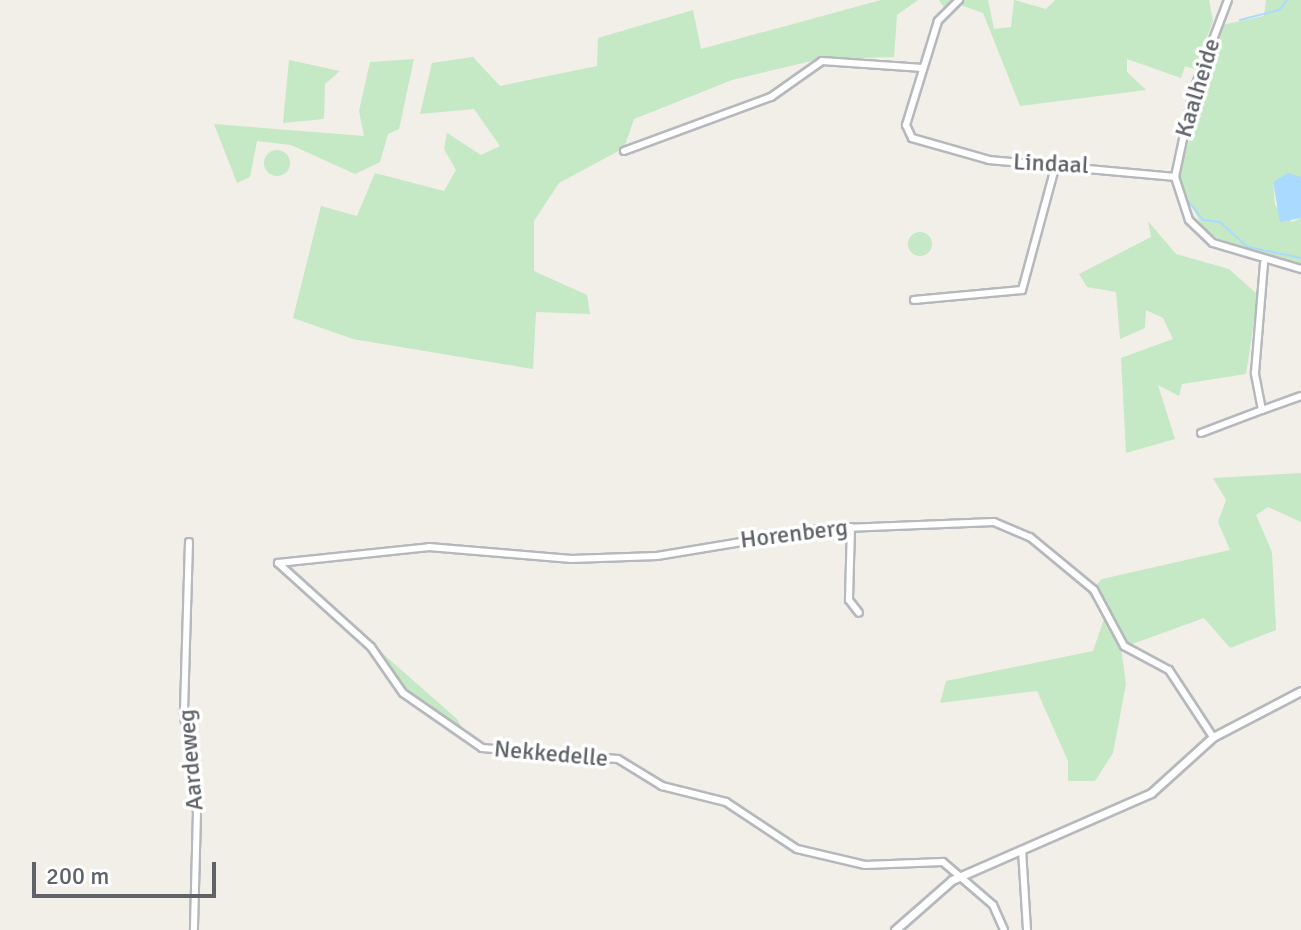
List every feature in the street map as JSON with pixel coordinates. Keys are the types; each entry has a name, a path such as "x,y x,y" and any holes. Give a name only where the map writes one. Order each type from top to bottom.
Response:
{"street":[{"name":"Lindaal","path":"959,0 938,21 906,125 912,138 978,159 1175,177"},
{"name":"Kaalheide","path":"1175,177 1193,92 1228,0"},
{"path":"624,151 771,97 822,61 923,68"},
{"path":"914,300 1022,290 1056,164"},
{"path":"1175,177 1200,233 1264,263 1301,269"},
{"path":"1262,410 1255,373 1264,263"},
{"path":"1201,433 1301,396"},
{"name":"Horenberg","path":"278,563 429,547 571,559 657,556 851,527 979,519 1030,537 1094,590 1124,646 1169,670 1213,737"},
{"path":"851,527 849,600 859,613"},
{"name":"Aardeweg","path":"189,542 184,715 197,812 194,930"},
{"name":"Nekkedelle","path":"278,563 371,647 403,693 482,748 618,759 662,786 726,802 797,849 865,865 934,859 961,875 993,905 1004,930"},
{"path":"895,930 961,875 1151,793 1213,737 1301,691"},
{"path":"1022,850 1027,930"}],"green space":[{"path":"881,0 918,0 897,15 894,57 820,59 732,80 634,119 624,148 559,183 534,221 534,271 587,295 590,314 536,312 533,369 353,339 293,318 321,206 357,216 375,173 444,191 456,170 444,149 447,133 481,155 500,146 474,109 420,114 432,63 473,57 500,86 597,66 598,38 693,10 701,49"},
{"path":"939,0 988,0 994,29 1011,27 1014,0 1046,9 1055,0 1209,0 1213,21 1195,69 1185,66 1181,78 1127,59 1127,72 1146,90 1020,106 983,13 952,2 946,10"},
{"path":"1266,0 1301,0 1301,177 1273,181 1275,205 1292,222 1301,218 1301,265 1257,257 1205,232 1178,178 1222,25 1264,16"},
{"path":"414,59 399,129 388,134 380,162 355,174 291,145 257,141 250,177 237,183 214,124 364,136 359,111 370,62"},
{"path":"289,60 340,71 325,84 324,119 283,123"},
{"path":"277,150 286,154 290,163 286,172 277,176 268,172 264,163 268,154"},
{"path":"1148,221 1176,254 1229,269 1258,295 1246,374 1182,384 1179,396 1158,385 1175,439 1126,453 1121,358 1173,339 1163,318 1146,310 1145,328 1120,339 1116,292 1087,287 1079,274 1151,237"},
{"path":"920,232 928,236 932,244 928,252 920,256 912,252 908,244 912,236"},
{"path":"1301,473 1301,522 1268,507 1256,515 1272,552 1276,630 1230,648 1204,618 1121,648 1126,684 1113,753 1095,781 1068,781 1068,761 1037,691 940,703 946,681 1093,651 1105,616 1088,593 1102,579 1230,550 1218,522 1226,500 1213,478"},
{"path":"373,645 457,719 466,734 405,691"}],"water":[{"path":"1288,173 1301,177 1301,218 1280,222 1273,182"}],"waterway":[{"path":"1240,20 1279,10 1287,0"},
{"path":"1185,197 1203,220 1220,222 1248,247 1301,258"}]}
